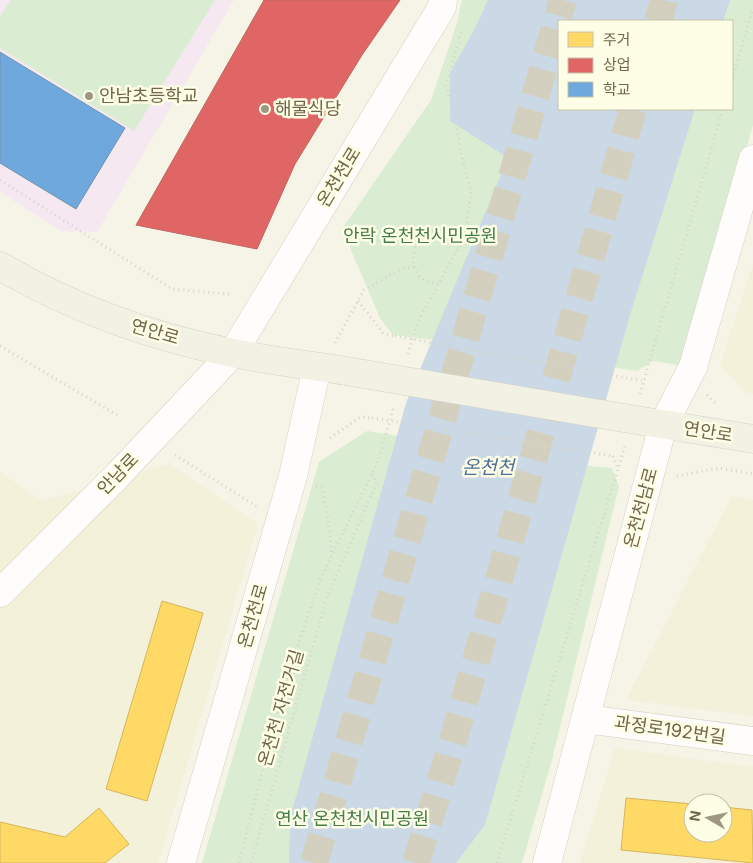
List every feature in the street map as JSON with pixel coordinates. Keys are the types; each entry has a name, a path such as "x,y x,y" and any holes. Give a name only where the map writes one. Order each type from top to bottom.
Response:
{"main road":[{"name":"연안로","path":"0,266 60,298 112,320 233,353 664,425 753,438"}],"street":[{"name":"온천천로","path":"233,353 442,6 443,0"},
{"name":"온천천남로","path":"547,863 664,425 693,367 752,165"},
{"name":"안남로","path":"0,593 116,478 233,353"},
{"name":"온천천로","path":"181,863 293,476 328,368"},
{"name":"과정로192번길","path":"586,719 753,741"}],"path":[{"path":"733,77 753,8"},
{"path":"408,358 418,321 465,236 471,193 460,148 454,107 446,86 464,21"},
{"path":"497,863 618,470 629,419 644,381 724,110"},
{"path":"0,180 172,290 230,294"},
{"path":"438,284 425,281 414,267 413,251 419,240 428,232 442,230 461,243"},
{"path":"328,368 364,290 400,269 414,267"},
{"path":"358,301 384,334 644,381"},
{"path":"0,346 117,415"},
{"name":"온천천 자전거길","path":"239,863 285,683 321,578 379,459 394,404"},
{"path":"327,439 360,417 372,418 613,456 618,470"},
{"path":"174,454 264,510"},
{"path":"676,476 719,468 753,474"},
{"path":"251,863 328,594 377,482 372,473"},
{"path":"293,476 322,488 328,518 332,556"}],"shaded area":[{"name":"안남초등학교","path":"0,0 234,0 97,232 61,231 0,192"},
{"path":"753,264 753,394 746,393 720,365"},
{"path":"169,464 258,524 158,863 0,863 0,472 43,501"},
{"path":"732,496 753,500 753,716 626,700"},
{"path":"615,748 753,767 753,863 580,863"}],"green space":[{"path":"11,0 215,0 134,131 0,48 0,17"},
{"name":"안락 온천천시민공원","path":"462,0 524,0 527,154 451,342 393,335 380,318 342,229 431,100 457,23"},
{"path":"700,0 753,0 753,125 683,366 653,361 637,371 597,365 668,110 733,110 733,20 693,20"},
{"name":"연산 온천천시민공원","path":"367,431 570,464 612,468 619,486 552,760 522,863 202,863 319,462"}],"water":[{"name":"온천천","path":"488,0 730,0 723,20 558,20 558,110 695,110 630,315 485,825 456,863 289,863 290,818 406,403 508,158 450,121 450,73"}],"building: 주거":[{"path":"162,601 203,613 147,801 106,789"},
{"path":"626,798 683,803 683,843 733,843 733,808 752,810 753,863 621,850"},
{"path":"99,808 129,844 105,863 0,863 0,822 65,837"}],"building: 상업":[{"name":"해물식당","path":"264,0 400,0 362,55 295,164 257,249 136,225"}],"building: 학교":[{"path":"0,52 125,128 76,209 0,163"}],"tunnel":[{"path":"314,863 563,0"},
{"path":"658,20 664,0"},
{"path":"416,863 457,727 633,110"}],"place":[{"name":"안남초등학교","path":"89,96"},
{"name":"해물식당","path":"265,109"}]}
